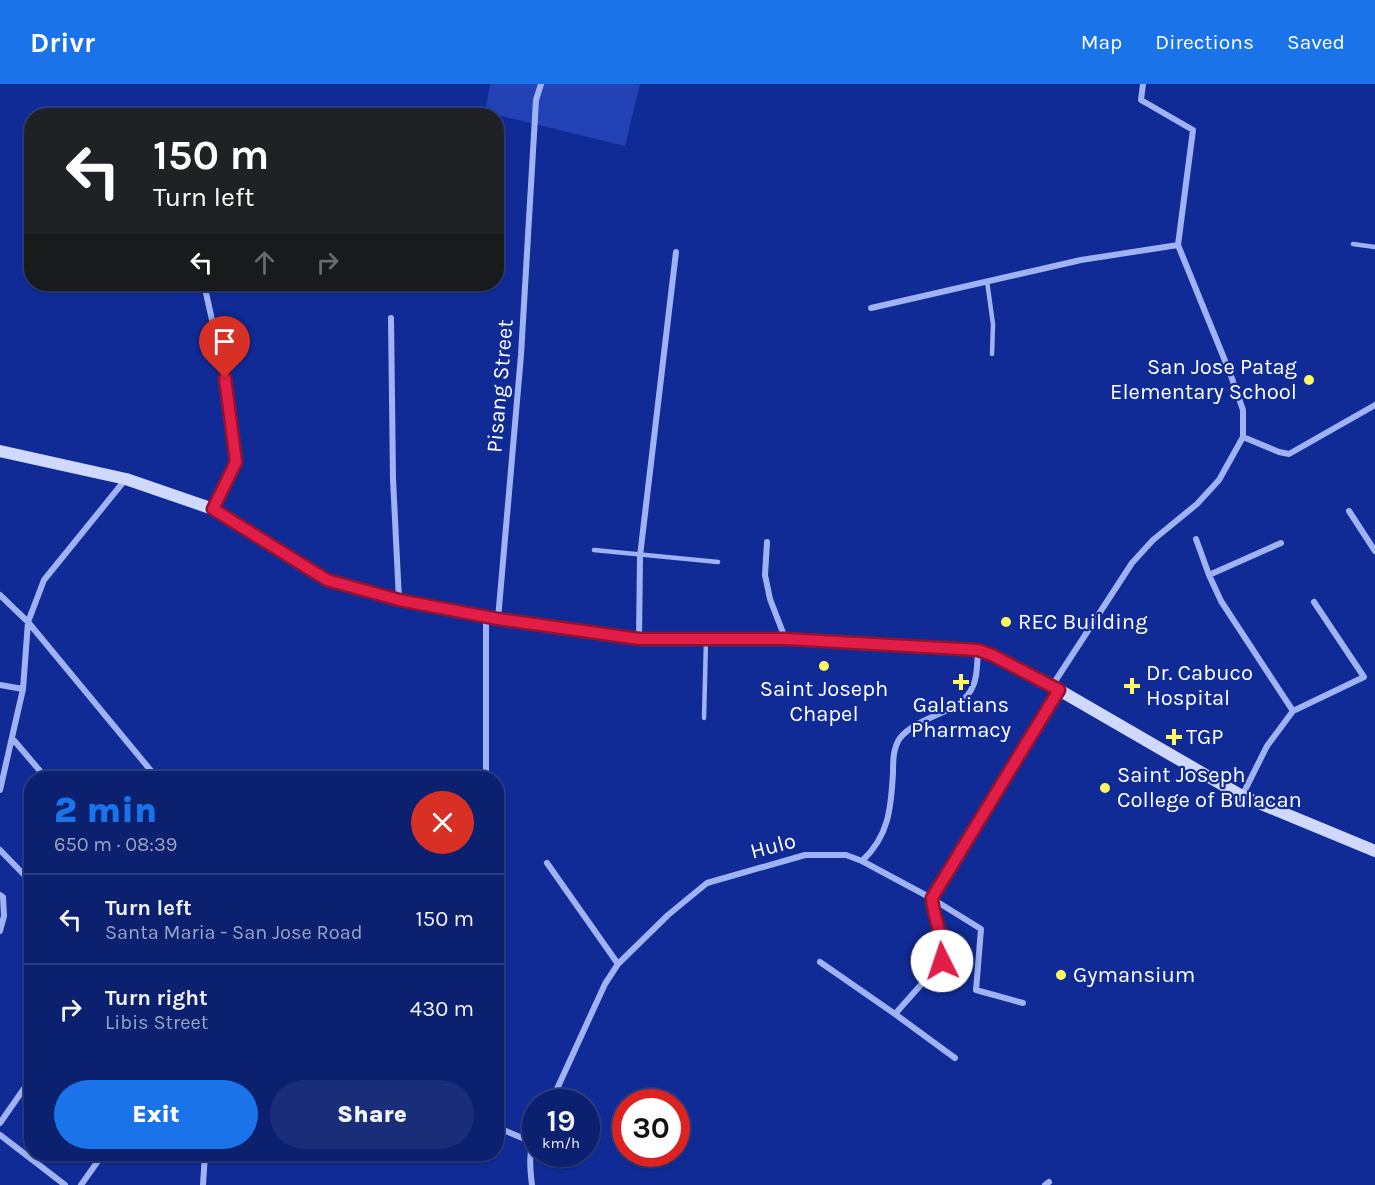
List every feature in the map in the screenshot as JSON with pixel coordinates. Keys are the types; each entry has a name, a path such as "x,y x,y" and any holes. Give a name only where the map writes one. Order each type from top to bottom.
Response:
{"main road":[{"path":"0,452 126,479 213,509 327,580 399,600 492,618 639,639 786,639 978,650 1055,688 1242,796 1375,851"}],"street":[{"name":"Pisang Street","path":"486,771 492,618 522,355 536,100 541,84"},
{"path":"895,1014 942,961 944,948 941,932 933,915 932,898 1055,688 1132,563 1153,540 1197,504 1219,480 1243,437 1243,410 1178,245 1193,130 1141,100 1143,84"},
{"path":"872,308 1081,260 1178,245"},
{"path":"639,639 640,556 676,252"},
{"path":"206,291 225,378 236,462 213,509"},
{"path":"391,318 393,479 399,600"},
{"path":"1243,437 1289,454 1375,405"},
{"path":"0,790 23,689 28,622 44,580 126,479"},
{"path":"1349,511 1375,551"},
{"path":"1196,539 1221,601 1293,711"},
{"path":"767,543 765,575 770,599 786,639"},
{"path":"1209,575 1281,543"},
{"path":"0,595 28,622 151,771"},
{"path":"1242,796 1267,746 1293,711 1364,677 1314,602"},
{"path":"862,861 873,851 886,828 891,804 895,749 900,738 917,723 961,704 974,686 978,650"},
{"path":"0,684 23,689"},
{"path":"12,738 40,771"},
{"path":"0,850 24,875"},
{"name":"Hulo","path":"557,1089 605,984 618,964 668,915 707,882 805,855 846,855 862,861 932,898 981,929 976,990 1023,1003"},
{"path":"547,863 618,964"},
{"path":"0,895 3,897 4,916 0,931"},
{"path":"820,962 955,1058"},
{"path":"0,1124 24,1089"},
{"path":"504,1130 522,1138"},
{"path":"0,1135 24,1153"},
{"path":"34,1161 65,1185"},
{"path":"81,1185 98,1161"},
{"path":"203,1185 204,1161"},
{"path":"530,1167 532,1185"}],"lane":[{"path":"1353,244 1375,247"},
{"path":"987,281 993,324 992,354"},
{"path":"594,550 718,562"},
{"path":"704,718 706,640"}],"shaded area":[{"path":"490,84 640,84 625,146 504,117 504,108 486,108"}],"place":[{"name":"San Jose Patag Elementary School","path":"1309,380"},
{"name":"REC Building","path":"1006,622"},
{"name":"Saint Joseph Chapel","path":"824,666"},
{"name":"Galatians Pharmacy","path":"961,682"},
{"name":"Dr. Cabuco Hospital","path":"1132,686"},
{"name":"TGP","path":"1174,737"},
{"name":"Saint Joseph College of Bulacan","path":"1105,788"},
{"name":"Gymansium","path":"1061,975"}],"route":[{"path":"225,378 236,462 213,509 327,580 399,600 498,619 639,639 786,639 978,650 1059,690 932,898 933,915 941,932 944,948 942,961"}]}
